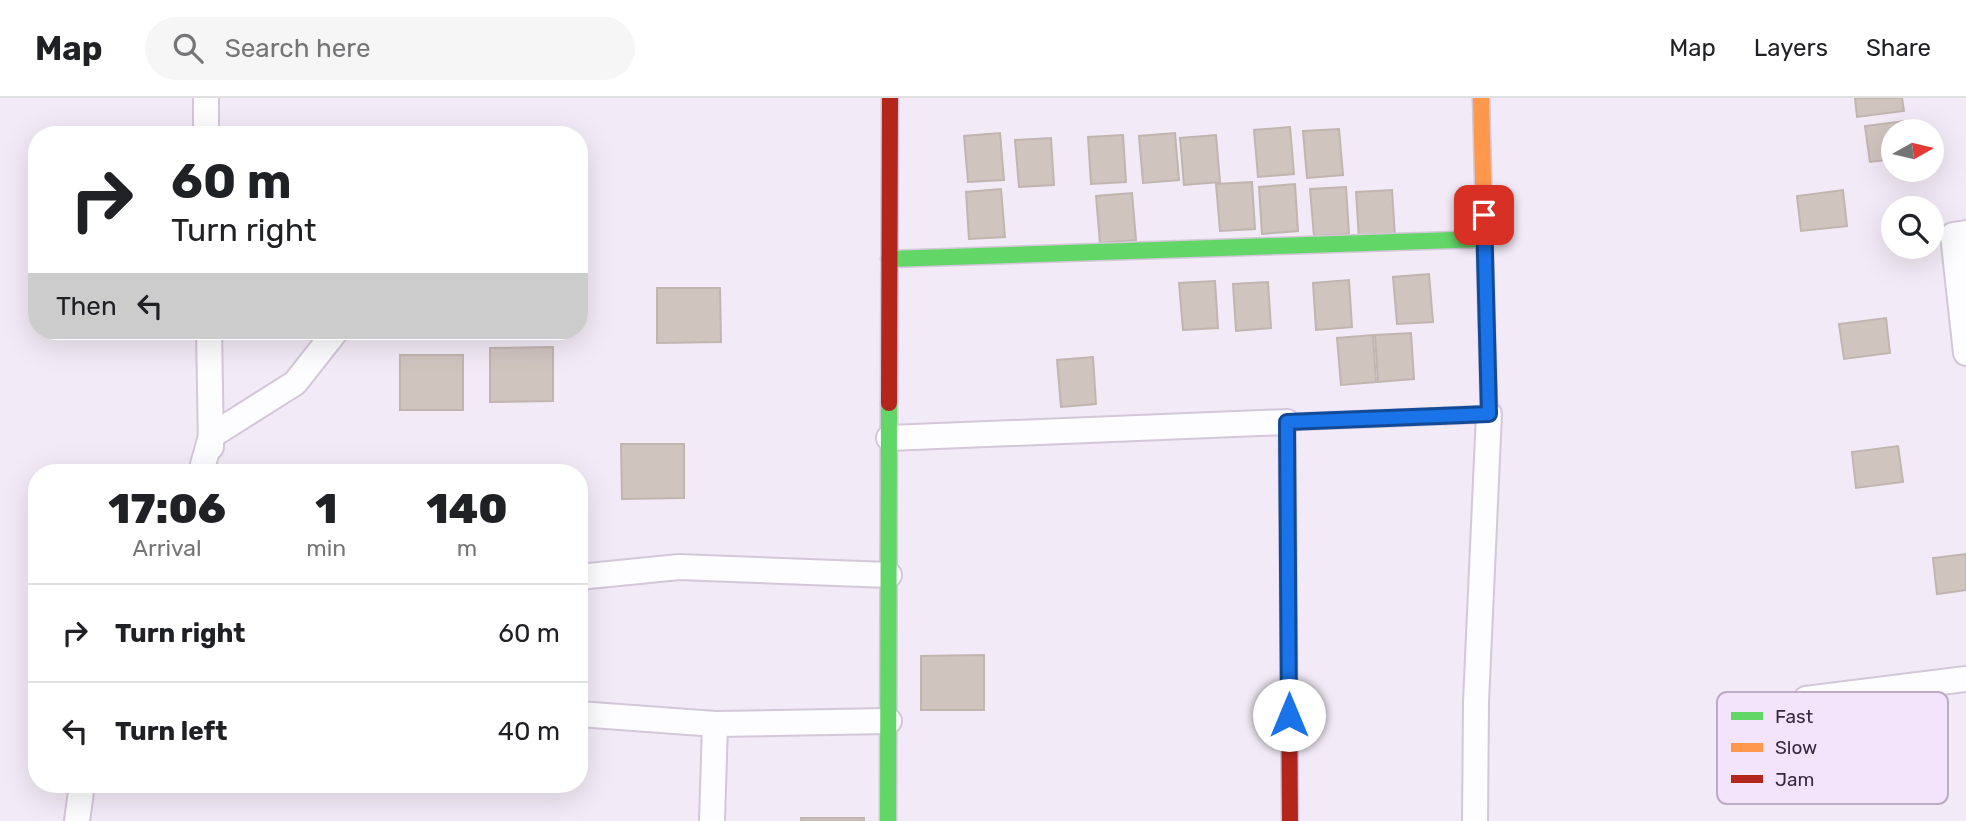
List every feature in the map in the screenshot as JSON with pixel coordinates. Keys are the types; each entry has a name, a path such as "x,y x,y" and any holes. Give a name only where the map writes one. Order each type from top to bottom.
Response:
{"street":[{"path":"206,98 206,126"},
{"path":"888,821 890,98"},
{"path":"1475,821 1476,702 1489,414 1481,98"},
{"path":"1966,233 1953,235 1966,353"},
{"path":"890,259 1484,239"},
{"path":"209,340 212,464"},
{"path":"203,464 211,436 295,383 329,340"},
{"path":"889,438 1489,414"},
{"path":"1287,422 1290,821"},
{"path":"588,576 679,567 889,575"},
{"path":"1861,692 1966,679"},
{"path":"588,715 715,724 888,721"},
{"path":"712,821 715,724"},
{"path":"78,821 81,793"}],"building":[{"path":"1855,98 1902,98 1904,111 1857,117"},
{"path":"1881,124 1881,161 1870,162 1865,126"},
{"path":"1290,127 1294,174 1258,177 1254,130"},
{"path":"1339,129 1343,175 1307,178 1303,131"},
{"path":"1000,133 1004,180 968,182 964,136"},
{"path":"1175,133 1179,180 1143,183 1139,136"},
{"path":"1123,135 1126,182 1091,184 1088,137"},
{"path":"1216,135 1220,182 1184,185 1180,138"},
{"path":"1051,138 1054,185 1019,187 1015,140"},
{"path":"1252,182 1255,229 1220,231 1216,184"},
{"path":"1295,184 1298,231 1262,234 1259,187"},
{"path":"1346,187 1349,234 1314,236 1310,189"},
{"path":"1001,189 1005,237 969,239 966,192"},
{"path":"1392,190 1395,237 1359,240 1356,192"},
{"path":"1843,190 1847,226 1801,231 1797,196"},
{"path":"1132,193 1136,240 1100,243 1096,196"},
{"path":"1429,274 1433,322 1397,324 1393,277"},
{"path":"1349,280 1352,327 1316,330 1313,283"},
{"path":"1215,281 1218,328 1183,330 1179,283"},
{"path":"1268,282 1271,328 1236,331 1233,284"},
{"path":"657,288 720,288 721,342 657,343"},
{"path":"1886,318 1890,353 1844,359 1839,324"},
{"path":"1411,333 1414,379 1378,382 1375,335"},
{"path":"1373,335 1376,382 1341,385 1337,338"},
{"path":"553,347 553,401 490,402 490,348"},
{"path":"400,355 463,355 463,410 400,410"},
{"path":"1093,357 1096,404 1061,407 1057,360"},
{"path":"621,444 684,444 684,498 622,499"},
{"path":"1898,446 1903,482 1856,488 1852,452"},
{"path":"1966,554 1966,590 1937,594 1933,558"},
{"path":"984,655 984,710 921,710 921,656"},
{"path":"801,818 864,818 864,821 801,821"}],"traffic: fast":[{"path":"889,259 1484,239"},
{"path":"888,821 889,403"}],"traffic: slow":[{"path":"1445,416 1489,414 1481,98"}],"traffic: jam":[{"path":"889,403 890,98"},
{"path":"1290,821 1287,422 1445,416"}],"route":[{"path":"1289,715 1287,422 1489,414 1484,215"}]}
